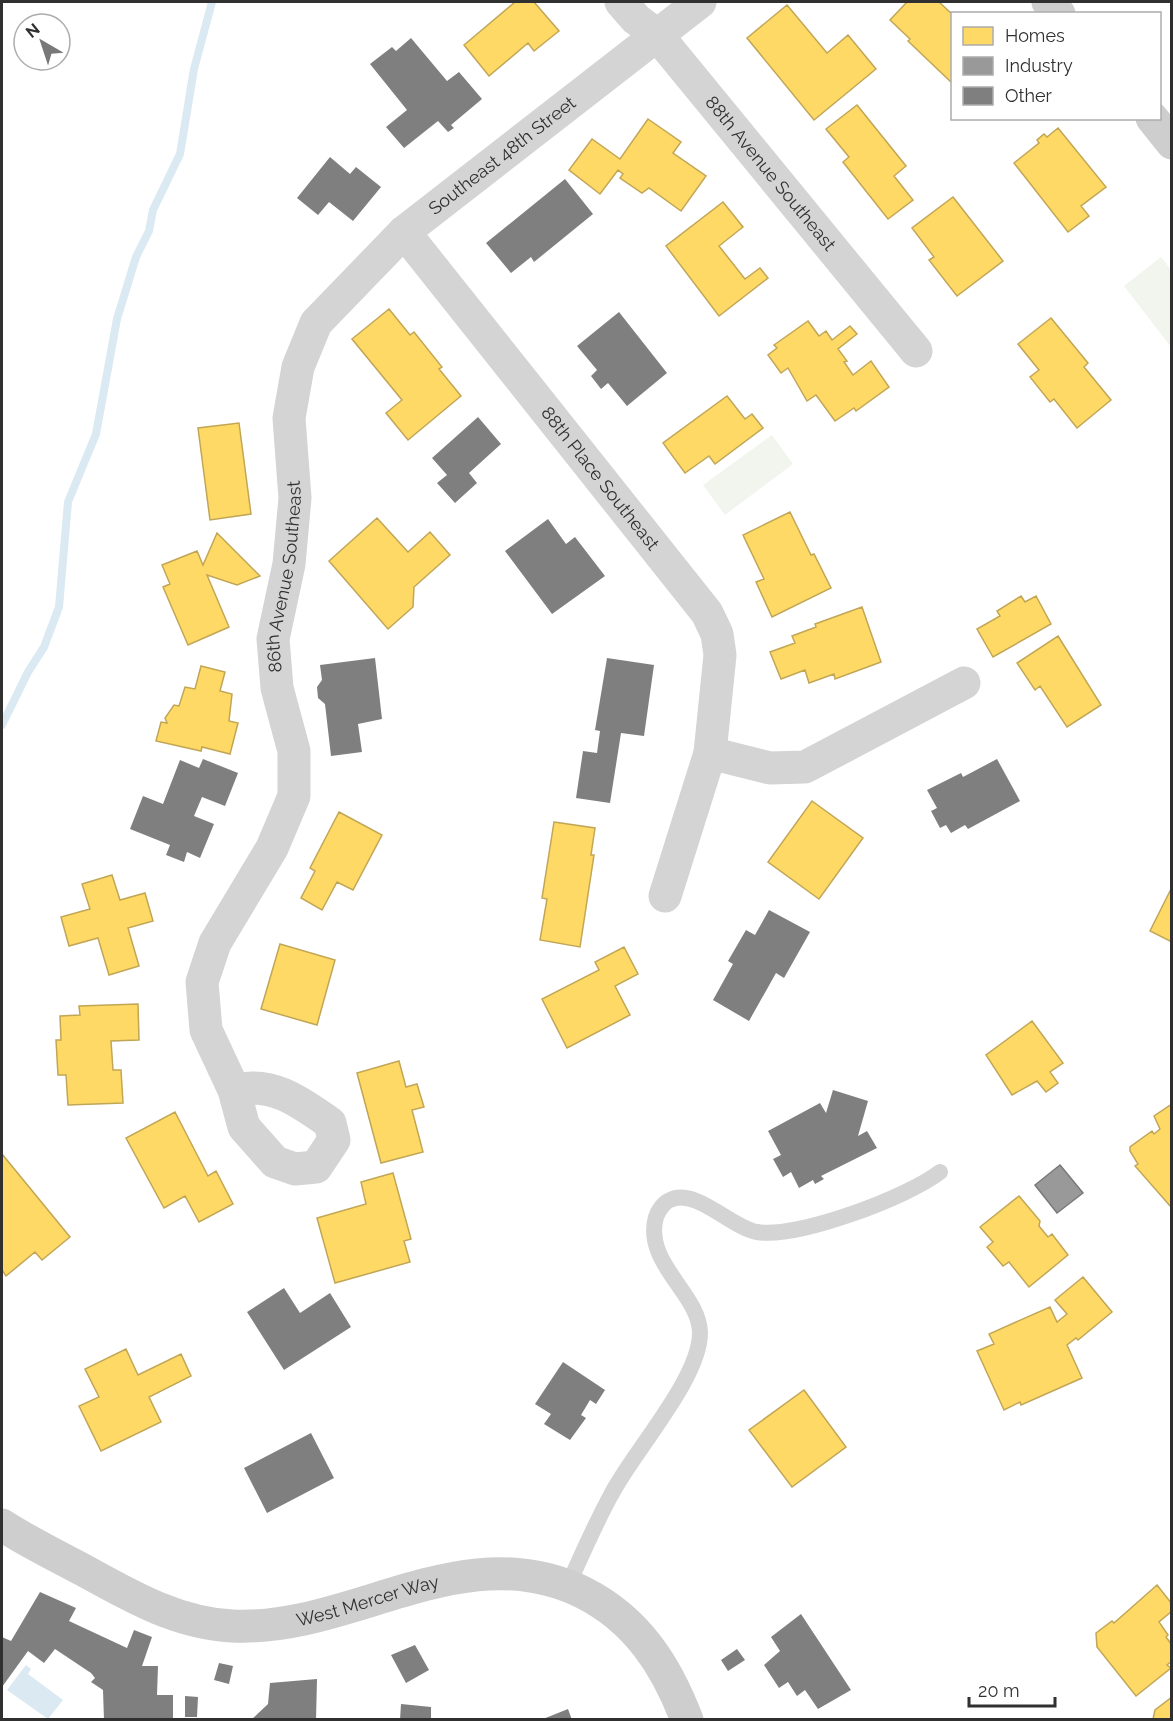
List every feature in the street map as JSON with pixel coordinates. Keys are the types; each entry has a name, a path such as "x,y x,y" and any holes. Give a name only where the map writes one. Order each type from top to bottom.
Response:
{"street":[{"name":"88th Avenue Southeast","path":"621,2 636,19 657,34 916,351"},
{"name":"Southeast 48th Street","path":"316,323 404,232 700,2"},
{"path":"1154,120 1172,143"},
{"name":"88th Place Southeast","path":"404,232 707,613 717,634 720,655 710,753 665,896"},
{"name":"86th Avenue Southeast","path":"234,1090 206,1030 202,982 215,943 272,848 294,796 294,751 277,688 273,639 289,564 296,498 289,418 298,367 316,323"},
{"path":"710,753 770,768 805,767 964,683"},
{"name":"West Mercer Way","path":"2,1525 160,1610 196,1621 232,1626 270,1624 306,1617 467,1574 513,1573 568,1585 599,1601 626,1621 649,1646 668,1674 687,1719"}],"lane":[{"path":"568,1585 611,1494 686,1378 697,1354 700,1331 694,1314 655,1243 653,1229 658,1213 669,1200 683,1197 756,1232 777,1232 835,1219 924,1184 940,1172"}],"shaded area":[{"path":"1161,257 1171,270 1171,347 1124,286"},
{"path":"772,435 793,464 725,515 703,485"},
{"path":"26,1665 31,1669 28,1674 63,1700 48,1719 7,1690"}],"building: Homes":[{"path":"515,2 534,2 559,31 534,51 528,43 489,76 464,45"},
{"path":"907,2 939,2 951,13 951,82 908,41 910,39 890,20"},
{"path":"787,5 827,53 848,35 876,69 814,120 747,38"},
{"path":"857,105 906,166 894,176 913,200 888,219 843,162 849,157 826,129"},
{"path":"648,119 681,142 673,153 706,176 681,211 649,188 642,193 620,178 623,174 618,170 600,194 569,170 592,139 620,159"},
{"path":"1058,128 1106,187 1081,206 1089,216 1068,232 1014,163 1039,143 1037,140 1044,134 1047,137"},
{"path":"953,197 1003,261 957,296 929,260 934,257 912,228"},
{"path":"723,202 743,227 719,246 745,279 760,268 768,278 719,316 666,246"},
{"path":"389,309 410,335 414,332 442,367 439,369 461,396 408,440 386,413 402,400 352,339"},
{"path":"1051,318 1088,363 1084,367 1111,400 1077,428 1054,399 1050,402 1030,377 1039,370 1018,344"},
{"path":"808,321 819,336 826,331 832,340 850,326 857,334 838,349 847,361 844,362 853,375 871,361 889,387 856,411 854,408 835,421 816,395 807,401 788,368 781,373 768,355 777,348 774,345"},
{"path":"727,396 745,419 752,414 763,428 715,464 709,456 685,473 663,443"},
{"path":"239,423 251,514 210,520 198,428"},
{"path":"790,512 811,555 814,554 831,588 772,617 756,582 764,579 743,535"},
{"path":"377,518 408,552 430,532 450,555 414,587 413,607 388,629 329,561"},
{"path":"217,533 260,576 237,585 207,575 229,627 188,645 163,587 170,584 162,565 197,551 203,565"},
{"path":"1021,596 1025,602 1036,596 1051,624 993,657 977,629 1000,616 997,611"},
{"path":"862,607 881,662 835,679 834,674 809,683 805,670 781,679 770,652 795,643 792,636 816,627 815,624"},
{"path":"1058,636 1101,705 1067,727 1040,686 1035,690 1017,663"},
{"path":"201,666 225,672 220,691 232,694 229,721 238,723 230,754 202,747 201,751 156,741 161,722 167,723 165,718 174,705 179,706 185,687 195,689"},
{"path":"812,801 863,838 819,899 768,862"},
{"path":"339,812 382,835 353,890 337,882 322,910 301,898 315,871 310,868"},
{"path":"554,822 595,828 591,855 594,855 580,947 540,940 547,899 542,898"},
{"path":"112,875 120,900 145,893 153,921 128,928 139,966 109,975 98,938 69,946 61,917 90,909 82,884"},
{"path":"1172,887 1172,942 1150,931"},
{"path":"280,944 335,960 317,1025 261,1009"},
{"path":"624,947 638,974 615,986 630,1015 567,1048 542,999 599,970 595,962"},
{"path":"138,1004 139,1040 111,1041 113,1070 121,1070 123,1103 68,1105 66,1075 58,1075 56,1040 61,1040 60,1016 80,1015 79,1006"},
{"path":"1032,1021 1063,1063 1050,1072 1058,1083 1046,1092 1037,1081 1012,1095 986,1055"},
{"path":"399,1061 406,1087 417,1084 424,1107 412,1110 423,1152 381,1163 357,1073"},
{"path":"1172,1104 1171,1207 1135,1166 1138,1164 1130,1147 1152,1131 1154,1134 1160,1129 1154,1116"},
{"path":"175,1112 208,1176 216,1171 233,1204 199,1222 185,1196 164,1208 126,1138"},
{"path":"2,1154 70,1237 42,1260 35,1252 6,1276 2,1270"},
{"path":"393,1173 411,1239 404,1241 410,1262 335,1283 317,1218 366,1204 361,1182"},
{"path":"1019,1196 1040,1221 1039,1226 1048,1237 1052,1234 1068,1255 1029,1287 1009,1262 1003,1266 987,1247 993,1242 980,1227"},
{"path":"1083,1277 1112,1312 1078,1340 1076,1338 1067,1345 1082,1378 1021,1405 1020,1402 1004,1410 977,1351 994,1344 989,1334 1050,1307 1057,1322 1067,1314 1055,1300"},
{"path":"126,1349 138,1375 181,1354 191,1376 149,1397 161,1422 101,1451 79,1406 99,1397 85,1369"},
{"path":"804,1390 846,1447 792,1487 749,1430"},
{"path":"1157,1585 1172,1604 1172,1611 1159,1622 1172,1645 1172,1661 1167,1665 1171,1668 1136,1696 1097,1647 1096,1633 1112,1621 1114,1623"},
{"path":"1172,1697 1172,1720 1153,1719 1155,1710"}],"building: Industry":[{"path":"1060,1165 1083,1193 1057,1213 1035,1185"}],"building: Other":[{"path":"411,38 447,81 459,72 482,99 451,125 454,128 448,132 438,121 404,148 386,127 407,110 370,64 392,47 396,51"},
{"path":"330,157 350,174 356,167 381,187 353,221 329,202 318,215 297,198"},
{"path":"565,179 593,214 534,262 531,257 511,273 486,243"},
{"path":"619,312 667,373 627,406 608,383 601,389 591,376 597,370 577,346"},
{"path":"478,417 501,444 469,473 477,483 455,503 437,483 447,475 432,458"},
{"path":"548,519 566,544 575,537 605,576 552,614 505,551"},
{"path":"375,658 382,719 358,724 362,752 331,756 325,704 318,698 317,687 322,680 320,665"},
{"path":"607,658 654,665 644,736 621,733 610,803 576,798 583,751 597,753 600,731 595,730"},
{"path":"203,759 238,773 225,806 202,797 194,816 214,824 200,858 187,852 184,862 166,855 170,845 130,829 143,796 163,804 180,760 199,768"},
{"path":"997,759 1020,801 968,829 965,825 951,833 946,825 940,828 931,811 937,808 927,790 961,773 963,777"},
{"path":"769,910 810,932 784,978 776,973 749,1021 713,1000 733,964 728,961 746,930 755,935"},
{"path":"833,1090 868,1101 858,1136 867,1131 877,1148 821,1176 824,1179 815,1184 813,1180 799,1188 791,1172 783,1177 773,1159 781,1155 768,1131 820,1103 826,1113"},
{"path":"284,1288 300,1313 330,1293 351,1327 284,1370 247,1312"},
{"path":"563,1362 605,1390 596,1404 590,1400 581,1415 586,1418 570,1440 544,1424 551,1414 535,1404"},
{"path":"311,1433 334,1478 267,1513 244,1468"},
{"path":"40,1592 76,1608 69,1621 127,1648 134,1630 152,1637 142,1666 158,1666 157,1695 173,1695 173,1719 104,1720 103,1690 91,1682 95,1678 55,1649 44,1663 28,1651 2,1687 2,1637 11,1641"},
{"path":"801,1614 851,1690 818,1709 805,1690 797,1696 788,1682 779,1688 764,1665 780,1651 771,1637"},
{"path":"415,1645 429,1670 406,1683 391,1655"},
{"path":"737,1649 745,1660 728,1671 721,1660"},
{"path":"219,1663 233,1666 229,1684 214,1680"},
{"path":"317,1679 316,1720 251,1720 268,1704 270,1683"},
{"path":"185,1696 198,1697 197,1717 185,1717"},
{"path":"401,1704 431,1707 431,1720 400,1720"},
{"path":"568,1709 572,1720 543,1720 543,1719"}],"waterway":[{"path":"2,725 28,672 44,647 59,607 68,502 96,434 117,319 136,257 149,231 153,210 180,154 194,69 212,2"}]}
